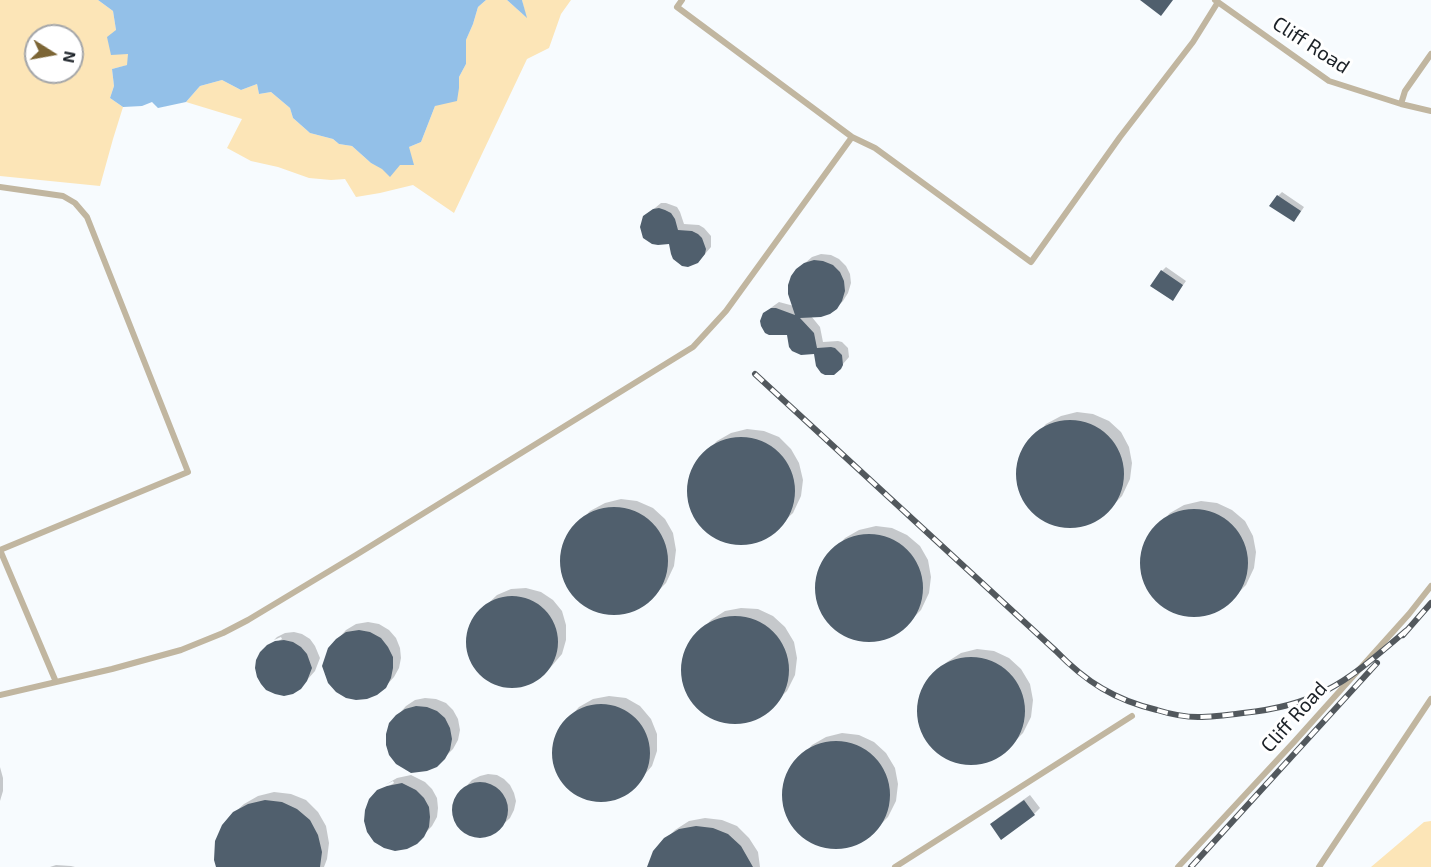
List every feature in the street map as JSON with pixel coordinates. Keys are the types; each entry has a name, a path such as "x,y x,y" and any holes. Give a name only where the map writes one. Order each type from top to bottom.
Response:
{"lane":[{"path":"682,0 677,7 852,138 875,148 1031,262 1119,137 1193,42 1216,1"},
{"name":"Cliff Road","path":"1216,1 1329,81 1431,111"},
{"path":"1401,104 1405,92 1431,54"},
{"path":"0,695 181,650 223,633 382,539 693,347 726,311 852,138"},
{"path":"0,186 63,196 75,202 87,218 188,472 0,550 56,682"},
{"name":"Cliff Road","path":"1178,867 1409,614 1431,586"},
{"path":"1318,867 1431,699"},
{"path":"895,867 1132,716"}],"shaded area":[{"path":"0,0 98,0 113,11 116,30 111,54 128,54 128,65 112,69 114,86 110,98 123,107 100,186 0,176"},
{"path":"486,0 507,0 526,17 522,0 571,0 561,14 549,48 527,59 454,213 413,185 356,197 345,179 309,178 278,167 251,161 227,148 242,119 186,102 200,86 222,80 241,90 257,84 259,94 271,92 290,108 293,118 310,133 333,139 339,144 352,146 371,163 382,168 409,147 421,142 435,106 459,88 459,77 466,64 466,40 478,7"},
{"path":"1431,821 1431,867 1371,867 1424,822"}],"water":[{"path":"98,0 486,0 478,7 466,40 466,64 459,77 457,101 435,106 421,142 409,147 414,165 400,165 390,177 352,146 339,144 333,139 310,133 293,118 290,108 271,92 259,94 257,84 241,90 222,80 200,86 186,102 158,108 152,102 142,106 123,107 110,98 114,86 112,69 127,65 128,54 111,55 107,37 116,30 113,11"},
{"path":"507,0 522,0 527,18"}],"building":[{"path":"1140,0 1173,0 1161,16"},
{"path":"1277,195 1301,211 1294,222 1269,206"},
{"path":"659,208 671,213 678,230 692,231 702,238 706,249 698,263 688,267 682,266 673,259 669,244 652,244 643,238 640,227 643,216"},
{"path":"814,260 833,265 840,272 844,281 845,291 837,309 821,317 800,318 814,333 817,348 835,348 842,355 843,365 834,375 821,373 816,366 814,354 801,355 792,351 787,335 765,333 760,321 763,313 771,308 795,315 788,294 791,276 804,263"},
{"path":"1161,270 1183,285 1173,301 1150,286"},
{"path":"1070,420 1091,425 1108,436 1119,453 1124,474 1119,495 1108,512 1091,523 1070,528 1049,523 1032,512 1021,495 1016,474 1021,453 1032,436 1049,425"},
{"path":"741,437 762,442 779,453 790,470 795,491 790,512 779,529 762,540 741,545 720,540 703,529 692,512 687,491 692,470 703,453 720,442"},
{"path":"614,507 624,508 644,516 652,523 659,531 667,551 667,571 659,591 652,599 644,606 624,614 614,615 604,614 584,606 576,599 569,591 561,571 560,561 561,551 569,531 576,523 584,516 604,508"},
{"path":"1194,509 1204,510 1224,518 1232,525 1239,533 1247,553 1247,573 1239,593 1232,601 1224,608 1204,616 1194,617 1184,616 1164,608 1156,601 1149,593 1141,573 1140,563 1141,553 1149,533 1156,525 1164,518 1184,510"},
{"path":"869,534 890,538 907,550 919,567 923,588 919,609 907,626 890,638 869,642 848,638 831,626 819,609 815,588 819,567 831,550 848,538"},
{"path":"512,596 530,599 545,609 555,624 558,642 555,660 545,675 530,685 512,688 494,685 479,675 469,660 466,642 469,624 479,609 494,599"},
{"path":"735,616 745,617 765,625 773,632 780,640 788,660 788,680 780,700 773,708 765,715 745,723 735,724 725,723 705,715 697,708 690,700 682,680 681,670 682,660 690,640 697,632 705,625 725,617"},
{"path":"359,630 370,632 381,638 393,657 393,668 386,688 367,699 356,700 346,698 336,692 328,683 322,666 328,648 336,639 346,632"},
{"path":"284,640 301,647 307,654 312,668 301,689 284,696 266,690 257,677 255,668 260,652 267,645"},
{"path":"971,657 992,661 1009,673 1021,690 1025,711 1021,732 1009,749 992,761 971,765 950,761 933,749 921,732 917,711 921,690 933,673 950,661"},
{"path":"601,704 611,705 628,712 642,726 649,743 649,763 642,780 628,794 611,801 601,802 591,801 574,794 560,780 553,763 552,753 553,743 560,726 574,712 591,705"},
{"path":"416,706 437,711 445,718 452,739 450,750 437,767 411,773 396,764 389,755 386,734 389,723 396,715"},
{"path":"836,741 857,745 874,757 886,774 890,795 886,816 874,833 857,845 836,849 815,845 798,833 786,816 782,795 786,774 798,757 815,745"},
{"path":"480,782 491,784 500,790 506,799 508,810 506,821 500,830 491,836 480,838 469,836 460,830 454,821 452,810 454,799 460,790 469,784"},
{"path":"402,783 416,790 424,798 429,807 429,827 417,844 395,851 374,842 367,832 364,821 365,810 369,799 377,790"},
{"path":"265,800 282,802 297,809 310,820 318,835 322,852 320,867 216,867 215,841 222,825 233,812 248,804"},
{"path":"1024,800 1035,815 1001,840 990,824"},
{"path":"696,826 713,828 728,834 741,846 753,867 647,867 653,851 664,838 679,829"}],"railway":[{"path":"755,374 1067,662 1090,681 1128,701 1167,713 1193,717 1209,717 1286,706 1317,695 1338,684 1407,630"},
{"path":"1403,635 1431,603"},
{"path":"1191,867 1377,663"}]}
